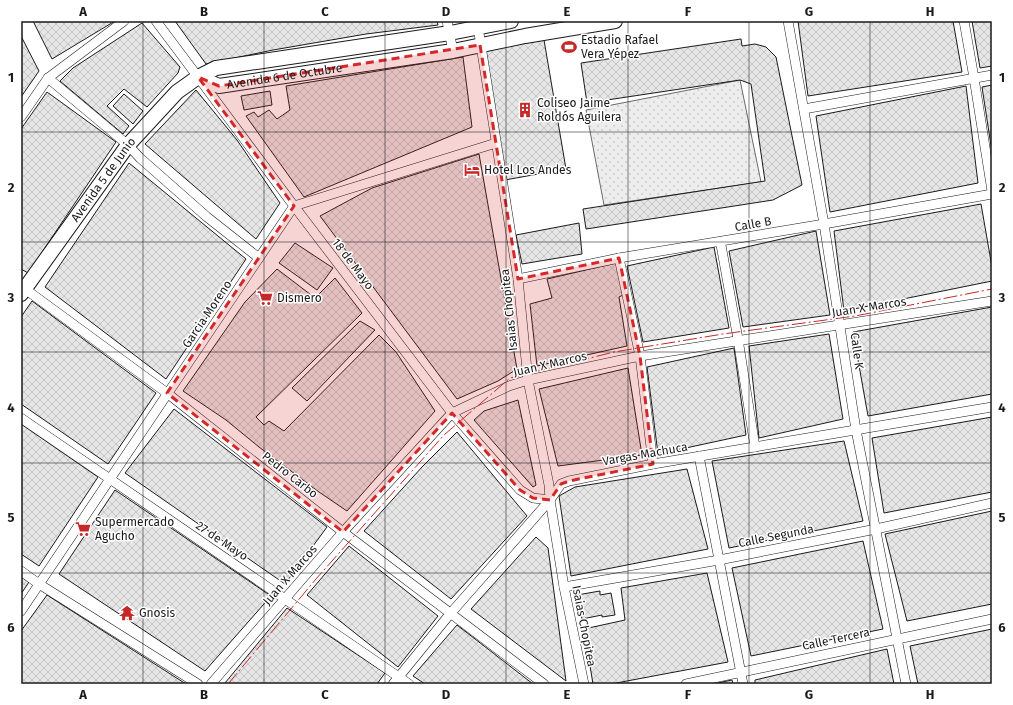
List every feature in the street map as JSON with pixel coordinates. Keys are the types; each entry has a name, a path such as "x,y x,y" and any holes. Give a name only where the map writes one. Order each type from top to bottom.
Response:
{"main road":[{"name":"Avenida 6 de Octubre","path":"198,76 216,68 449,27 478,27 511,21"},
{"name":"Avenida 6 de Octubre","path":"198,76 219,86 453,51 615,21"},
{"name":"Avenida 5 de Junio","path":"22,290 128,145 177,92 198,76"}],"street":[{"path":"21,117 48,78 124,21"},
{"name":"18 de Mayo","path":"156,21 294,206 452,413 520,490 533,498 550,500"},
{"name":"Calle K","path":"788,21 824,224 856,430 906,684"},
{"path":"964,21 992,193"},
{"path":"449,27 453,51"},
{"name":"Isaias Chopitea","path":"478,27 518,279 528,380 549,485 564,587 584,684"},
{"path":"804,109 992,75"},
{"path":"48,78 128,145 140,158 202,212 259,258"},
{"path":"294,206 496,143"},
{"name":"Calle B","path":"518,279 619,258 824,224 992,193"},
{"name":"Garcia Moreno","path":"21,611 294,206"},
{"path":"719,242 721,245 738,339 754,447"},
{"path":"619,258 640,356 653,464"},
{"name":"Pedro Carbo","path":"22,290 167,393 343,532 544,684"},
{"name":"Juan X Marcos","path":"211,684 343,532 452,413 509,386 528,380 640,356 738,339 992,301"},
{"name":"Vargas Machuca","path":"396,681 450,614 550,500 561,484 569,480 699,456 992,407"},
{"name":"27 de Mayo","path":"21,418 285,599 396,681 408,684"},
{"path":"699,456 743,684"},
{"name":"Calle Segunda","path":"564,587 719,560 876,529 992,503"},
{"path":"21,571 39,584 198,684"},
{"name":"Calle Tercera","path":"686,684 992,619"}],"highlighted area":[{"path":"480,45 518,279 619,258 640,356 653,464 569,481 561,484 550,500 533,498 520,490 452,413 343,532 167,393 294,206 198,77 219,86"}],"shaded area":[{"path":"740,80 761,182 604,205 586,110"}],"building":[{"path":"33,21 115,21 52,59"},
{"path":"175,21 437,21 438,25 366,34 273,50 206,64"},
{"path":"798,21 953,21 962,72 808,96"},
{"path":"972,21 992,21 992,66 980,68"},
{"path":"142,23 180,67 178,73 147,107 124,89 107,106 129,126 123,134 60,81 73,68"},
{"path":"21,36 39,71 21,97"},
{"name":"Estadio Rafael Vera Yépez","path":"741,39 742,46 755,44 766,47 776,57 802,185 773,200 586,229 583,209 765,181 751,84 740,80 587,103 581,63"},
{"name":"Coliseo Jaime Roldós Aguilera","path":"544,40 566,169 505,180 484,50"},
{"path":"463,57 472,127 304,197 246,116 254,112 258,117 269,110 277,119 290,110 286,86"},
{"path":"992,85 992,152 982,87"},
{"path":"966,86 978,183 830,212 816,116"},
{"path":"196,90 237,140 280,203 256,239 145,144"},
{"path":"270,91 272,105 244,110 241,96"},
{"path":"47,92 116,142 28,273 21,269 21,129"},
{"path":"124,94 143,111 133,124 113,106"},
{"path":"479,154 517,369 498,381 457,399 320,216 372,188"},
{"path":"129,163 246,259 166,379 45,287"},
{"path":"981,204 992,267 992,281 844,311 834,231"},
{"path":"579,223 582,254 522,264 516,235"},
{"path":"816,231 830,315 743,327 729,251"},
{"path":"295,243 333,268 317,290 279,263"},
{"path":"714,247 729,328 643,342 627,266"},
{"path":"616,263 623,295 619,297 627,346 537,366 530,304 552,298 547,279"},
{"path":"277,269 315,298 335,278 362,313 256,417 264,425 269,421 284,431 379,335 396,352 435,411 347,511 259,447 226,420 183,391 245,302"},
{"path":"32,301 156,393 108,464 21,404 21,317"},
{"path":"992,307 992,394 868,416 853,332"},
{"path":"360,321 375,330 307,401 292,388"},
{"path":"829,334 843,419 759,438 749,346"},
{"path":"734,348 746,435 658,454 647,367"},
{"path":"628,368 642,455 558,466 539,389"},
{"path":"518,400 536,485 533,487 474,420 484,411"},
{"path":"174,409 327,527 285,584 125,473"},
{"path":"992,417 992,492 884,513 872,438"},
{"path":"21,424 98,477 39,566 21,554"},
{"path":"457,432 527,516 451,599 364,531 422,467"},
{"path":"844,441 863,521 729,548 712,461"},
{"path":"687,469 708,549 571,576 559,496 575,487"},
{"path":"115,490 271,596 205,671 59,574"},
{"path":"992,511 992,604 907,621 885,534"},
{"path":"536,537 548,548 566,681 471,609"},
{"path":"863,541 883,629 751,656 732,568"},
{"path":"349,546 438,616 398,667 307,595"},
{"path":"707,573 728,662 611,684 593,684 584,629 625,620 621,588"},
{"path":"21,577 29,582 21,594"},
{"path":"600,591 600,595 611,593 615,615 602,617 602,615 582,619 577,595"},
{"path":"47,595 186,684 21,684 21,631"},
{"path":"287,608 385,673 377,684 225,683"},
{"path":"457,625 533,684 425,684 413,676"},
{"path":"992,629 992,684 918,684 910,646"},
{"path":"887,649 894,684 755,684 755,680"},
{"path":"732,680 733,684 713,684"}],"power":[{"path":"228,684 316,579 444,435 510,378 614,352 723,334 855,316 992,289"}],"place":[{"name":"Estadio Rafael Vera Yépez","path":"569,47"},
{"name":"Coliseo Jaime Roldós Aguilera","path":"525,110"},
{"name":"Hotel Los Andes","path":"472,170"},
{"name":"Dismero","path":"265,298"},
{"name":"Supermercado Agucho","path":"83,529"},
{"name":"Gnosis","path":"127,613"}]}
